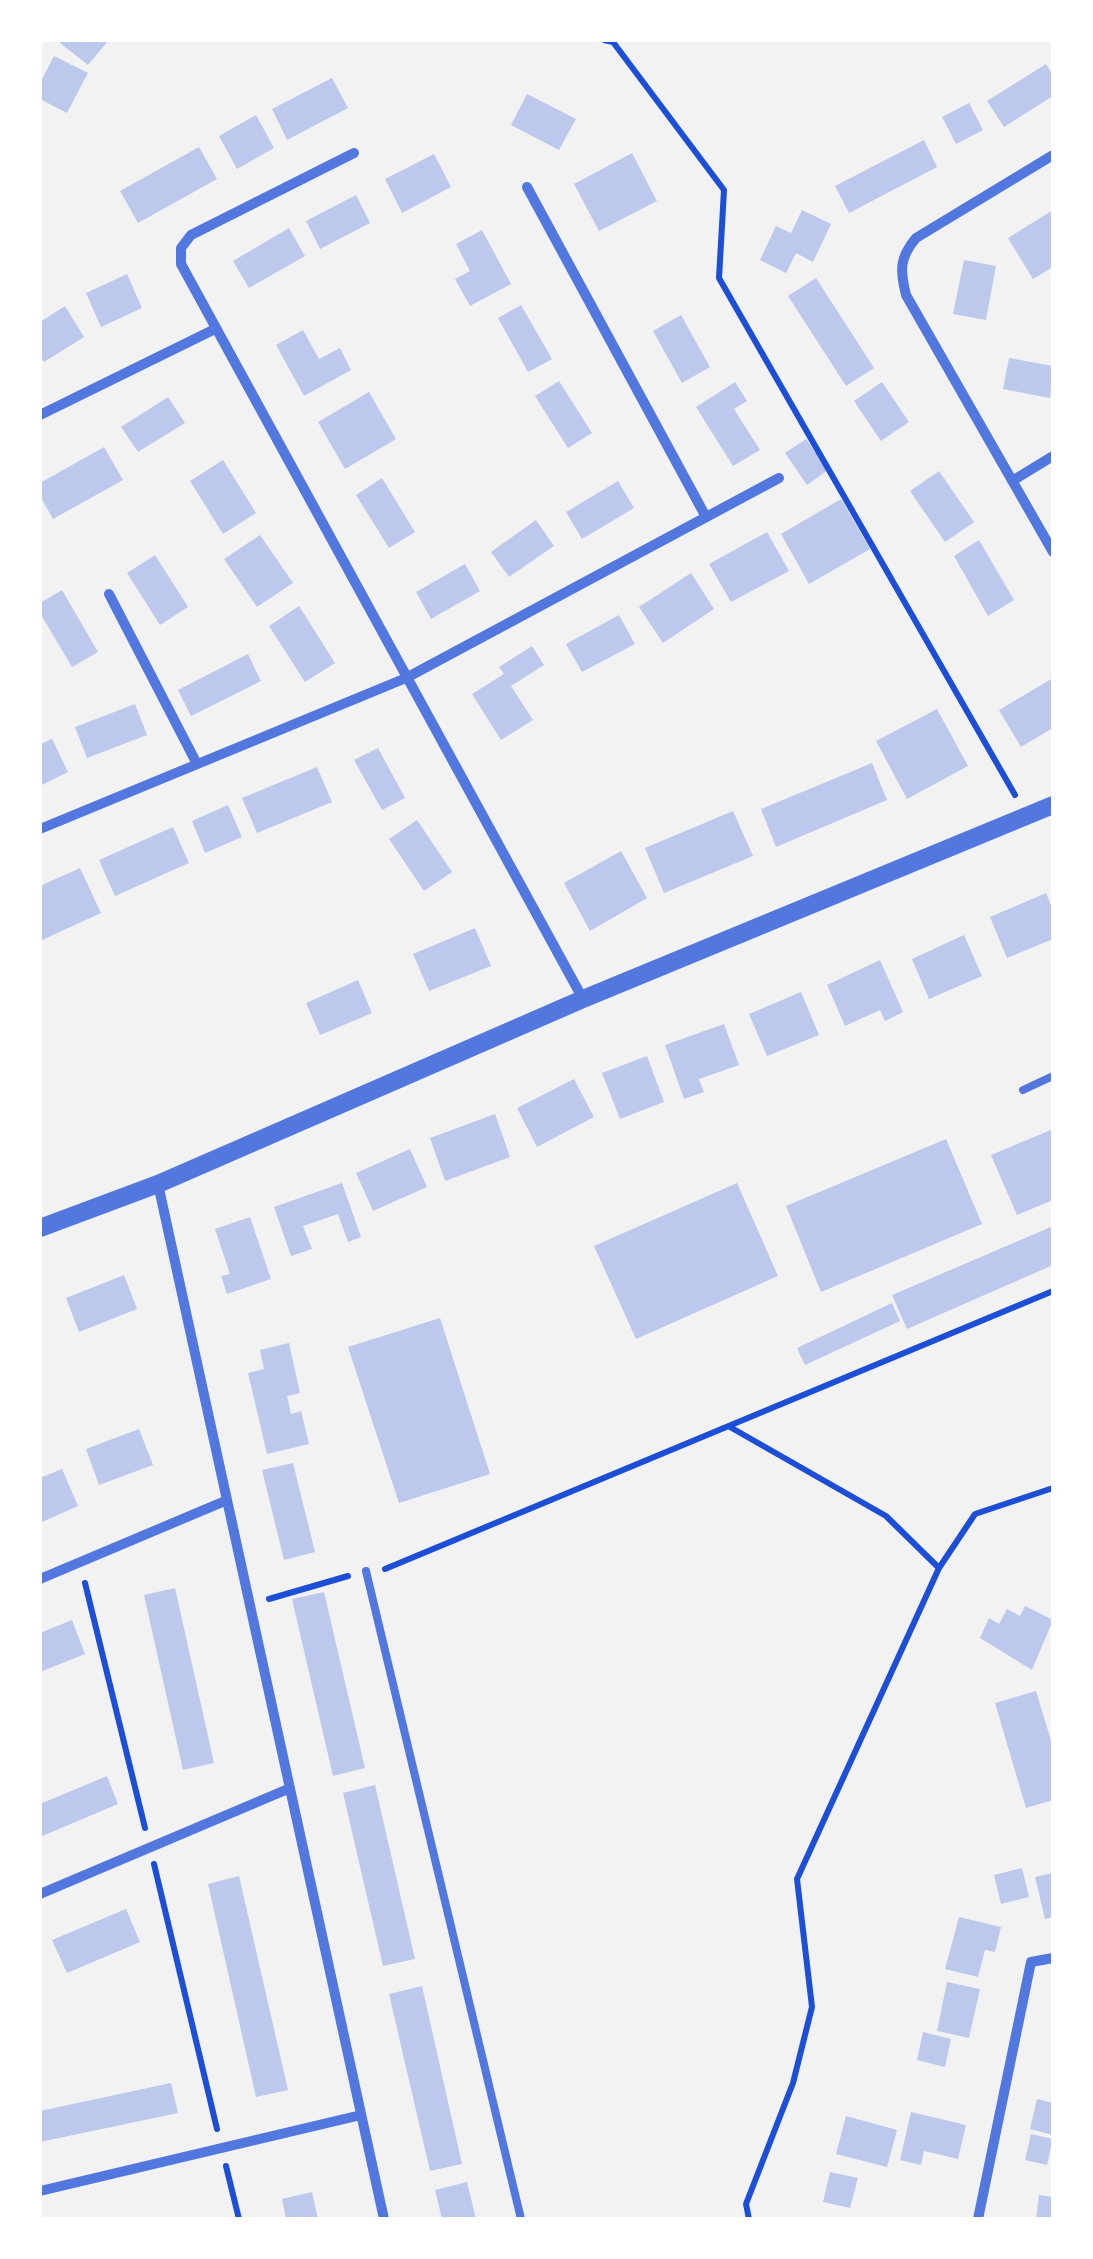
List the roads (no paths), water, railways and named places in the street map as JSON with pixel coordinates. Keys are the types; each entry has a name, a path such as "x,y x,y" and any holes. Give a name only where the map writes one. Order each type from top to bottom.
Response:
{"street":[{"path":"354,153 191,235 182,248 181,264 213,330 583,1000"},
{"path":"1053,155 916,238 904,252 900,271 906,295 1053,552"},
{"path":"526,186 706,517"},
{"path":"40,415 213,330"},
{"path":"1012,480 1053,456"},
{"path":"40,830 406,678 778,478"},
{"path":"109,594 197,764"},
{"path":"40,1228 158,1184 583,1000 1053,805"},
{"path":"158,1184 384,2219"},
{"path":"40,1579 225,1501"},
{"path":"40,1894 288,1789"},
{"path":"978,2219 1031,1962 1053,1958"},
{"path":"40,2191 361,2114"}],"lane":[{"path":"1023,1090 1053,1076"},
{"path":"366,1571 521,2219"}]}
